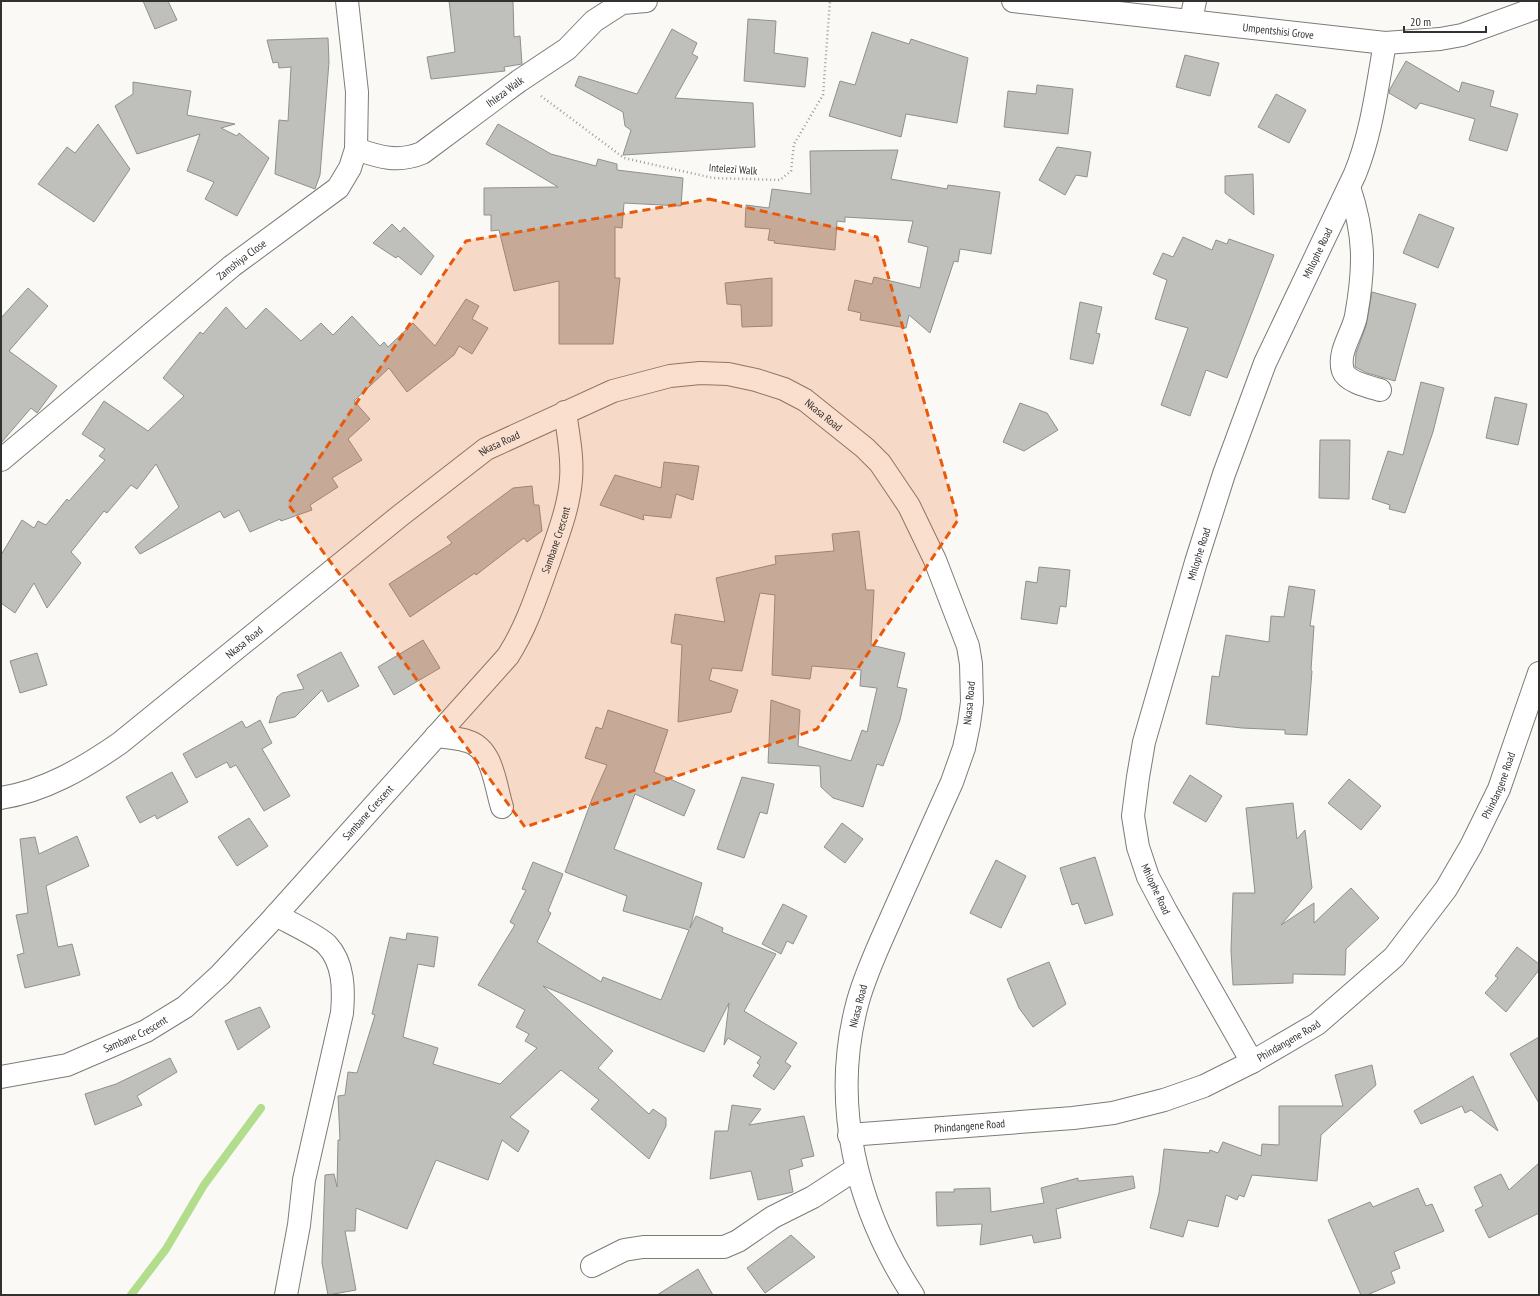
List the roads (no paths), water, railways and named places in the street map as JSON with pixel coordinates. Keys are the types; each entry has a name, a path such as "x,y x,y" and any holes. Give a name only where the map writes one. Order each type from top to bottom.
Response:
{"street":[{"name":"Zamshiya Close","path":"1,460 232,266 338,188 350,168 356,149 357,92 346,1"},
{"name":"Ihleza Walk","path":"356,149 388,159 407,158 422,153 519,81 567,49 594,20 622,3 646,1"},
{"name":"Umpentshisi Grove","path":"1013,1 1193,11 1385,43 1440,39 1462,35 1539,7"},
{"name":"Mhlophe Road","path":"1252,1062 1148,877 1138,847 1133,816 1138,777 1144,742 1191,577 1224,474 1265,363 1349,187 1363,154 1369,132 1385,43"},
{"path":"1349,187 1361,231 1363,260 1356,318 1345,347 1343,367 1344,372 1351,379 1380,390"},
{"name":"Nkasa Road","path":"1,798 33,790 51,783 96,759 120,743 459,469 486,449 613,391 670,376 700,373 728,374 784,389 805,400 848,433 880,463 909,506 935,560 968,646 972,678 970,716 964,748 952,782 866,976 858,1001 851,1032 846,1078 850,1135 856,1169 866,1202 895,1265 913,1295"},
{"name":"Sambane Crescent","path":"1,1077 67,1065 146,1031 185,1007 201,993 276,915 508,656 518,640 529,617 559,532 569,493 571,452 565,412"},
{"name":"Phindangene Road","path":"850,1135 1073,1118 1114,1113 1164,1100 1204,1086 1252,1062 1317,1024 1394,957 1446,889 1472,846 1499,788 1539,673"},
{"path":"436,736 468,741 483,751 489,762 502,807"},
{"path":"276,915 326,944 333,952 340,968 344,996 342,1013 321,1110 304,1180 299,1226 286,1295"},
{"path":"592,1266 624,1250 643,1247 724,1247 738,1241 773,1217 814,1197 856,1169"}],"waterway":[{"path":"131,1295 166,1249 204,1185 261,1108"}]}
